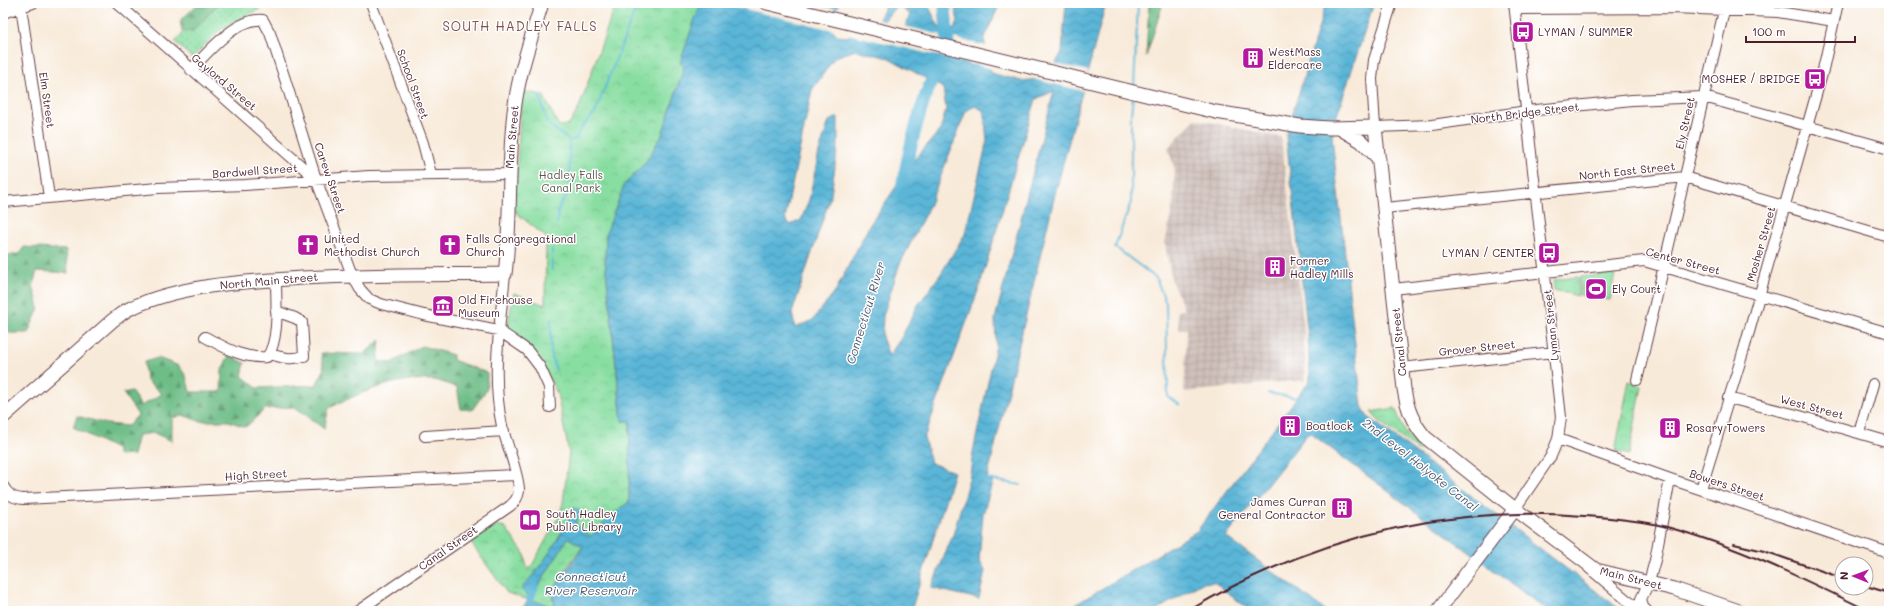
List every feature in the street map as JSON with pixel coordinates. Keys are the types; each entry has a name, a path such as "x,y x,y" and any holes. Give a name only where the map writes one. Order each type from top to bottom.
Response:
{"main road":[{"name":"Main Street","path":"505,274 509,174 517,92 542,3"},
{"name":"North Bridge Street","path":"767,3 1216,112 1300,126 1339,128 1375,127"},
{"name":"Canal Street","path":"1375,127 1401,368 1406,402 1409,411 1417,427 1425,436 1512,514"},
{"path":"1339,128 1361,141 1379,159"},
{"name":"North Main Street","path":"3,417 113,320 130,308 156,299 196,289 241,282 352,275 505,274"},
{"name":"Main Street","path":"1512,514 1601,572 1649,582 1697,596 1739,611"},
{"name":"Lyman Street","path":"1438,611 1512,514"}],"street":[{"path":"3,12 33,3"},
{"name":"Gaylord Street","path":"117,3 316,179"},
{"name":"School Street","path":"371,3 423,143 431,174"},
{"path":"1375,127 1372,79 1374,60 1392,3"},
{"name":"Mosher Street","path":"1701,489 1785,207 1822,74 1838,3"},
{"path":"1515,6 1672,6 1724,11 1778,12 1834,21"},
{"name":"Lyman Street","path":"1512,514 1544,468 1558,439 1561,417 1515,6"},
{"name":"Elm Street","path":"21,7 49,197"},
{"name":"Ely Street","path":"1636,380 1724,11"},
{"name":"Carew Street","path":"191,70 228,33 249,22 263,20 270,33 286,79 316,179 352,275 360,289 369,299 381,304 424,315 498,330"},
{"name":"North Bridge Street","path":"1375,127 1432,125 1527,111 1632,100 1704,97 1889,149"},
{"name":"Bardwell Street","path":"3,202 158,188 316,179 431,174 509,174"},
{"name":"North East Street","path":"1384,208 1685,178 1889,237"},
{"name":"Center Street","path":"1393,289 1633,261 1644,261 1889,333"},
{"name":"Canal Street","path":"358,611 510,506 518,494 519,485 504,431 497,381 498,330 505,274"},
{"path":"205,337 253,358 267,357 272,351 276,311 276,280"},
{"path":"270,354 281,358 297,358 304,356 302,322 276,311"},
{"path":"498,330 527,350 540,367 549,387 550,407"},
{"name":"Grover Street","path":"1401,368 1554,352"},
{"path":"1859,433 1873,384"},
{"name":"West Street","path":"1728,398 1793,414 1889,442"},
{"path":"425,436 504,431"},
{"name":"Bowers Street","path":"1558,439 1670,479 1889,553"},
{"name":"High Street","path":"3,486 6,493 14,498 22,499 516,474"},
{"path":"1647,611 1643,607 1641,599 1649,582 1655,560 1670,479"},
{"path":"1581,560 1609,586 1643,611"}],"shaded area":[{"path":"1195,119 1281,137 1304,328 1306,380 1184,392 1187,329 1179,329 1177,311 1183,310 1183,306 1172,282 1165,244 1173,204 1175,169 1168,148"}],"green space":[{"path":"199,3 219,3 193,31 182,31 180,21"},
{"path":"219,3 271,3 220,30 192,58 175,42 185,31 193,31"},
{"name":"Hadley Falls Canal Park","path":"616,3 711,3 713,58 606,234 605,261 622,421 630,420 629,502 595,533 573,559 557,586 552,599 555,600 552,607 507,593 471,543 496,525 505,527 525,555 526,565 529,571 559,516 563,503 569,453 557,393 540,359 509,329 508,324 514,293 545,305 546,237 514,211 522,91 543,95 559,126 569,125 579,108"},
{"path":"1149,3 1163,3 1146,57"},
{"path":"24,247 66,250 68,273 37,271 33,285 39,308 28,333 8,333 3,328 3,255 19,254"},
{"name":"Ely Court","path":"1615,273 1610,300 1580,295 1580,277"},
{"path":"1578,277 1578,296 1554,290 1553,280"},
{"path":"380,340 378,361 391,363 422,346 453,355 453,360 487,373 487,389 472,410 461,409 457,387 433,380 404,381 378,387 329,408 324,429 295,407 265,409 246,427 228,421 199,421 183,415 172,418 172,441 154,433 138,435 133,455 119,456 116,449 73,427 77,416 107,424 128,426 138,415 123,393 131,391 141,406 162,394 146,380 144,362 158,358 179,366 186,376 190,392 221,392 222,370 229,355 245,363 242,376 257,388 316,385 324,370 321,353 364,354"},
{"path":"1629,381 1642,386 1629,455 1615,451"},
{"path":"1395,408 1405,432 1421,449 1418,451 1377,419 1371,412"}],"water":[{"name":"Connecticut River Reservoir","path":"702,3 839,3 830,27 838,36 846,37 877,23 884,9 884,3 927,3 940,29 952,33 958,21 954,3 996,3 998,8 984,39 991,73 1021,81 1048,78 1062,52 1066,3 1106,3 1055,194 987,479 993,480 983,514 979,560 985,571 979,599 931,588 953,535 970,475 973,452 996,345 995,319 1054,91 1036,99 979,288 924,438 931,463 954,472 911,611 519,611 530,599 553,607 555,600 552,598 556,586 583,547 570,539 568,538 532,596 526,594 521,589 551,550 563,530 573,508 579,510 580,512 575,525 591,536 611,516 629,502 630,421 622,421 605,261 606,234 624,185 645,163 662,135 684,67 680,63 694,21","holes":["897,5 910,14 900,43 883,39 883,22","856,50 889,58 943,88 946,110 940,130 916,158 869,226 836,290 813,320 795,328 792,313 831,195 838,145 838,117 829,121 819,152 809,200 801,220 790,225 785,219 812,90 835,57","975,106 984,111 987,141 965,234 940,275 918,305 901,338 889,356 882,337 883,316 899,266 930,204 966,111"]},
{"name":"2nd Level Holyoke Canal","path":"1326,3 1374,3 1337,115 1332,138 1362,406 1367,416 1622,611 1548,611 1309,432 1226,537 1326,611 1251,611 1214,582 1202,583 1155,611 1065,611 1197,531 1310,380 1308,336 1286,136"}],"pier":[{"path":"720,3 809,3 839,10 832,26 837,31"},
{"path":"877,19 886,22 885,38 899,41 904,26 987,46 992,69 848,34 875,22"},
{"path":"1054,63 1088,71 1083,91 1029,78 1046,77"}],"waterway":[{"path":"539,95 548,124 569,140 575,140 581,128 595,113 638,3"},
{"name":"Connecticut River","path":"946,3 945,9 948,44 946,48"},
{"path":"1134,88 1138,3"},
{"name":"Connecticut River","path":"901,193 915,128 925,97 938,66"},
{"path":"1133,96 1131,114 1131,202 1115,247 1156,278 1166,303 1168,397 1180,405"},
{"path":"557,223 558,211 561,202 566,198 570,182 569,140"},
{"path":"552,249 552,270"},
{"path":"551,319 551,351 556,370"},
{"path":"1268,393 1297,398"},
{"path":"987,479 1021,485"},
{"path":"530,599 535,585"}],"railway":[{"path":"1188,611 1234,586 1282,564 1330,546 1379,532 1429,522 1480,516 1532,514 1614,518 1663,526 1716,543 1768,563 1869,611"},
{"path":"1734,544 1764,551 1834,575"},
{"path":"1874,588 1889,593"}],"place":[{"name":"LYMAN / SUMMER","path":"1523,32"},
{"name":"WestMass Eldercare","path":"1253,58"},
{"name":"MOSHER / BRIDGE","path":"1815,79"},
{"name":"United Methodist Church","path":"308,245"},
{"name":"Falls Congregational Church","path":"450,245"},
{"name":"LYMAN / CENTER","path":"1549,253"},
{"name":"Former Hadley Mills","path":"1275,267"},
{"name":"Ely Court","path":"1596,289"},
{"name":"Old Firehouse Museum","path":"443,306"},
{"name":"Boatlock","path":"1290,426"},
{"name":"Rosary Towers","path":"1670,428"},
{"name":"James Curran General Contractor","path":"1342,508"},
{"name":"South Hadley Public Library","path":"530,520"}],"district":[{"name":"SOUTH HADLEY FALLS","path":"520,26"}]}
